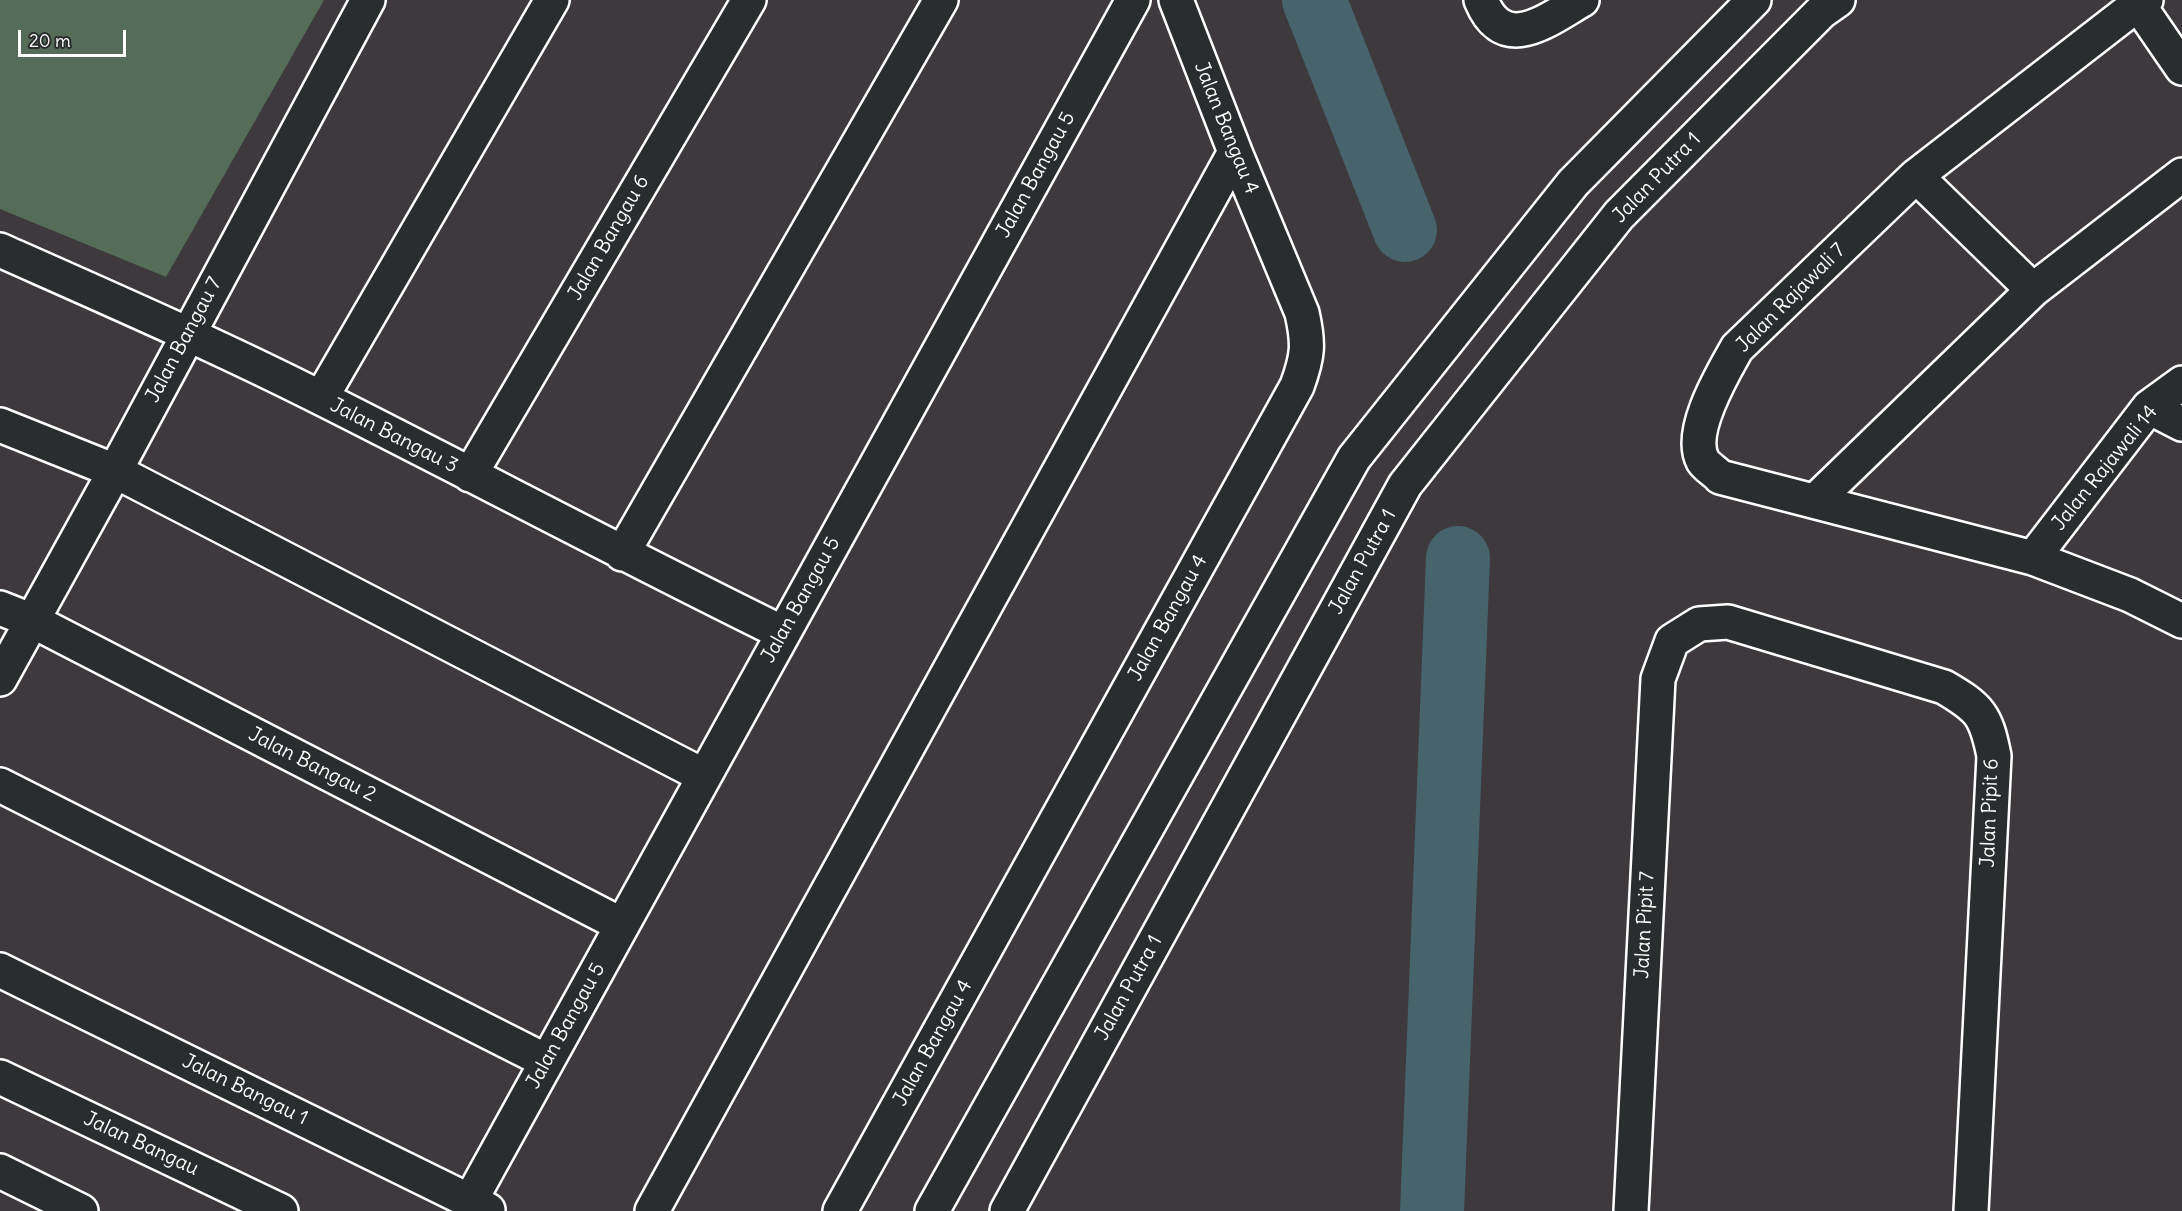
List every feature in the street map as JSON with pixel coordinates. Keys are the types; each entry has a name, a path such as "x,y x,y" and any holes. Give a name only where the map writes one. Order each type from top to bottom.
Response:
{"street":[{"name":"Jalan Bangau 7","path":"0,680 368,0"},
{"path":"321,398 552,0"},
{"name":"Jalan Bangau 6","path":"470,475 749,0"},
{"path":"622,554 941,0"},
{"name":"Jalan Bangau 5","path":"480,1206 546,1061 1133,0"},
{"name":"Jalan Bangau 4","path":"840,1211 1297,386 1306,363 1307,338 1302,313 1234,152 1176,0"},
{"path":"1483,4 1494,21 1508,30 1524,31 1540,25 1582,0"},
{"path":"932,1211 1354,458 1574,183 1754,0"},
{"name":"Jalan Putra 1","path":"1007,1211 1405,485 1619,215 1821,12 1838,0"},
{"path":"2142,2 2182,68"},
{"name":"Jalan Rajawali 7","path":"2142,2 1916,176 1737,348 1720,376 1707,406 1699,439 1703,461 1720,477 2033,558 2130,595 2182,621"},
{"path":"652,1211 1234,152"},
{"path":"1815,501 2033,291 2182,175"},
{"path":"1916,176 2033,291"},
{"name":"Jalan Bangau 3","path":"0,250 188,333 321,398 622,554 783,633"},
{"name":"Jalan Rajawali 14","path":"2033,558 2150,407 2182,382"},
{"path":"2150,407 2182,424"},
{"path":"0,425 115,471 704,777"},
{"name":"Jalan Bangau 2","path":"0,608 33,621 622,925"},
{"name":"Jalan Pipit 6","path":"1672,641 1699,624 1728,622 1944,687 1971,702 1988,727 1994,756 1971,1211"},
{"name":"Jalan Pipit 7","path":"1631,1211 1658,680 1672,641"},
{"path":"0,785 546,1061"},
{"name":"Jalan Bangau 1","path":"0,970 480,1206"},
{"name":"Jalan Bangau","path":"0,1077 281,1211"},
{"path":"0,1171 81,1211"}],"green space":[{"path":"0,0 324,0 166,277 0,209"}],"waterway":[{"path":"1314,0 1405,230"},
{"path":"1432,1211 1458,558"}]}
